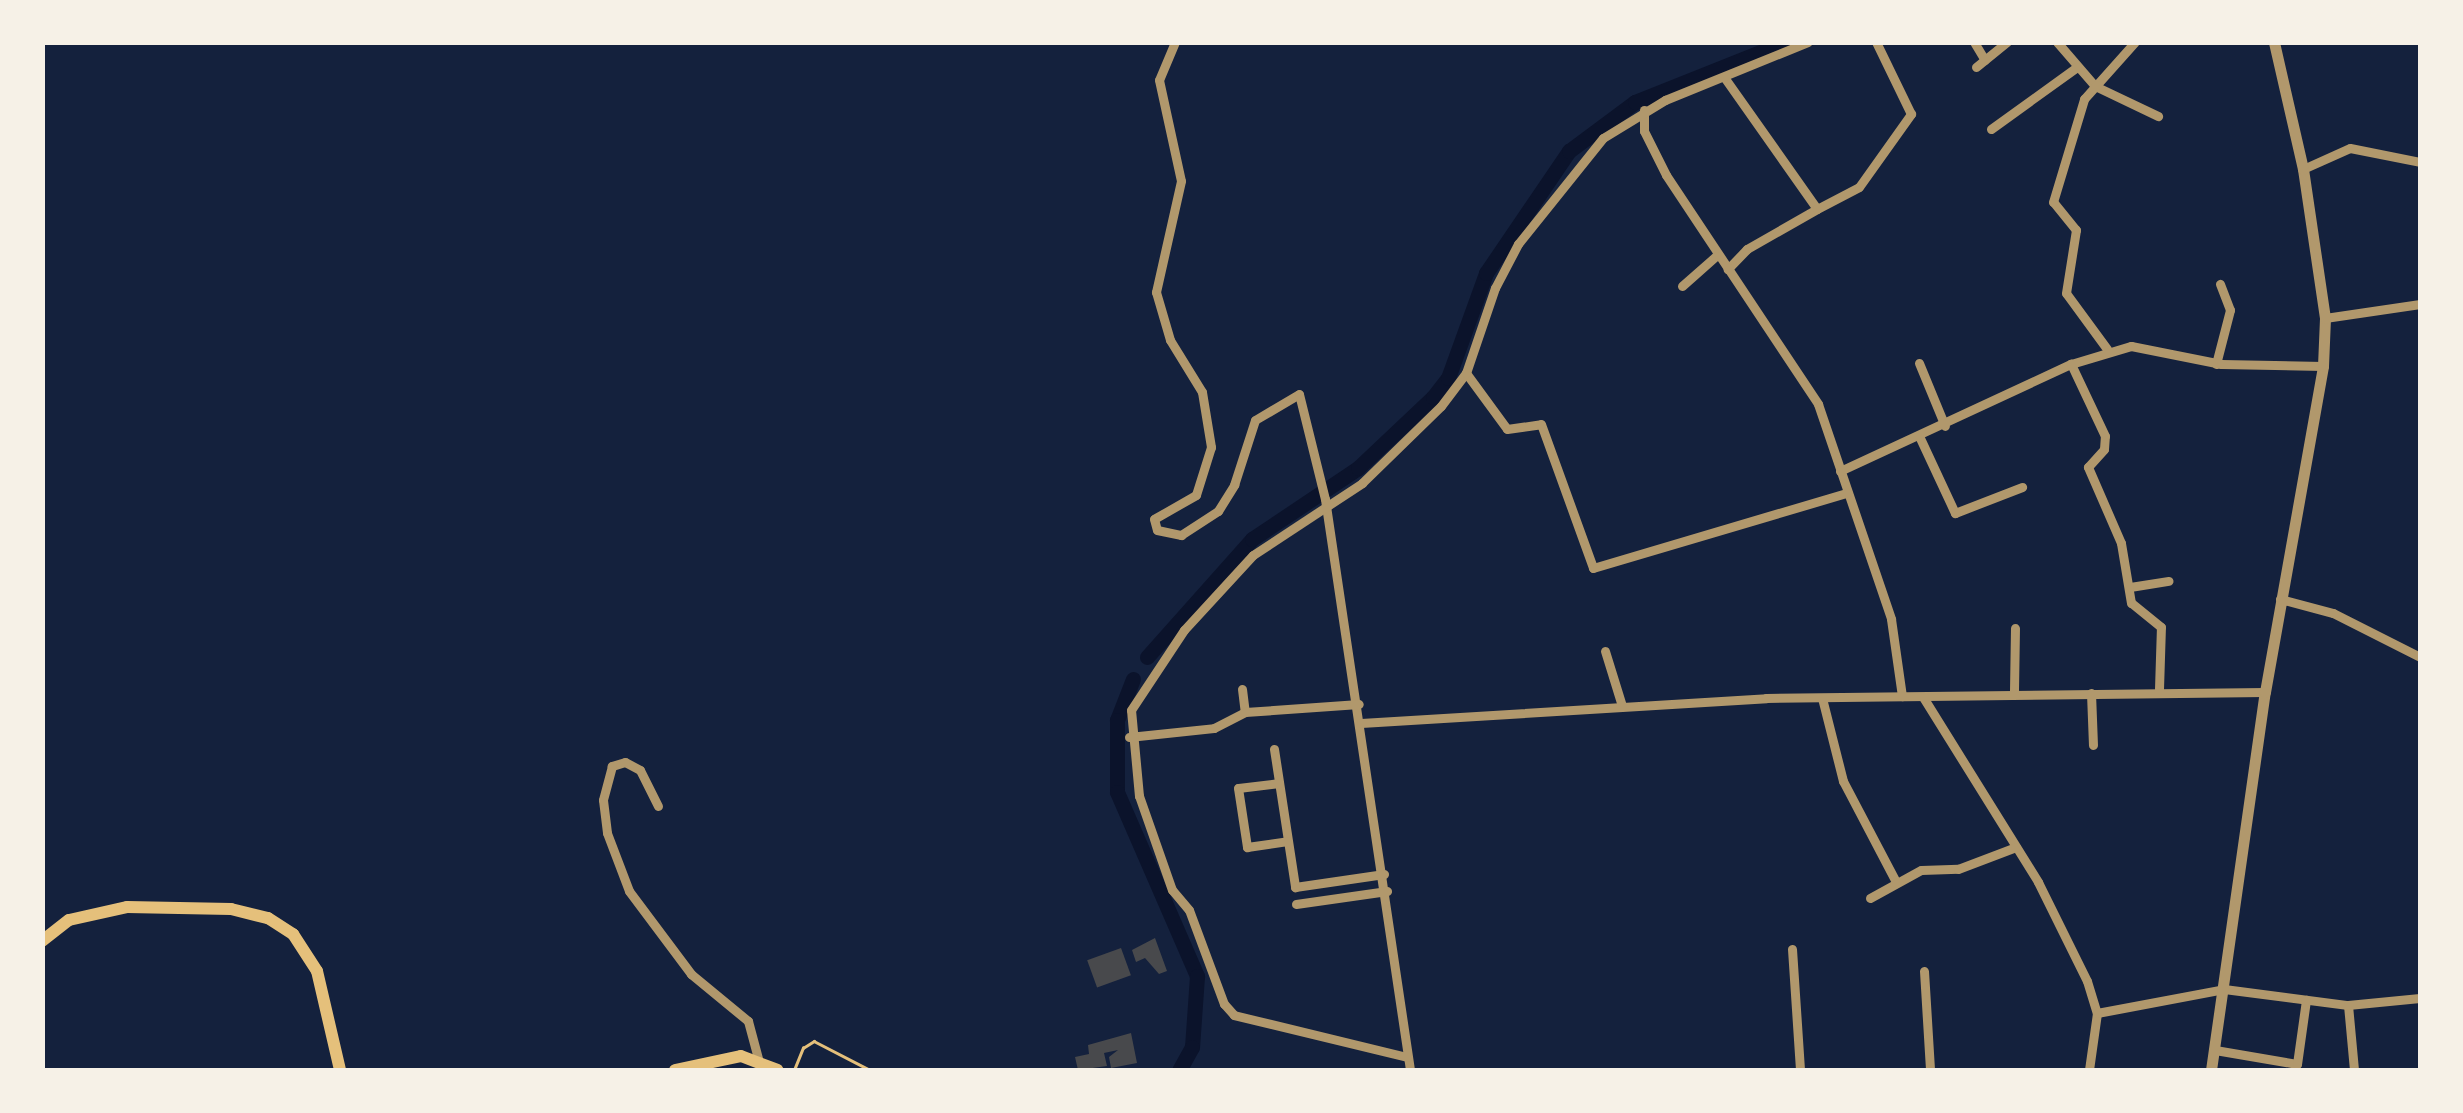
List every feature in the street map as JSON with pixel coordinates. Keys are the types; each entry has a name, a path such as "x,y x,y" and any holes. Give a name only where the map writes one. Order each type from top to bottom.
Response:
{"main road":[{"path":"42,940 70,920 127,907 230,909 268,918 293,934 317,970 340,1070"},
{"path":"675,1070 758,1059 777,1070"}],"street":[{"path":"1175,42 1159,80 1181,181 1156,292 1170,340 1202,392 1211,447 1196,495 1154,518 1157,530 1181,535 1218,510 1234,485 1255,420 1299,394 1326,502 1387,891 1410,1070"},
{"path":"1407,1056 1234,1015 1224,1004 1189,910 1172,890 1139,796 1129,737 1142,686 1197,614 1271,539 1391,456 1466,373 1518,244 1588,153 1644,110 1808,42"},
{"path":"1728,268 1746,249 1859,187 1911,114 1876,42"},
{"path":"1974,42 1980,64 2007,42"},
{"path":"2057,42 2095,86 2158,116"},
{"path":"2107,349 2066,293 2076,230 2053,204 2061,160 2095,86 2135,42"},
{"path":"2211,1070 2264,692 2323,366 2325,318 2303,169 2274,42"},
{"path":"1991,129 2077,68"},
{"path":"1724,77 1818,209"},
{"path":"1644,110 1648,144 1716,256 1728,268 1818,404 1894,632 1902,696"},
{"path":"2303,169 2350,148 2420,162"},
{"path":"1682,286 1716,256"},
{"path":"2216,364 2230,310 2220,284"},
{"path":"2325,318 2420,304"},
{"path":"1840,472 2107,349 2164,350 2216,364 2323,366"},
{"path":"1919,363 1945,426"},
{"path":"2072,364 2105,436 2104,449 2088,467 2121,543 2137,612 2161,626 2158,689"},
{"path":"1466,373 1506,429 1541,424 1593,568 1847,493"},
{"path":"1920,438 1955,513 2022,486"},
{"path":"2130,588 2168,581"},
{"path":"2280,599 2344,618 2420,657"},
{"path":"2014,691 2015,628"},
{"path":"1605,651 1622,706"},
{"path":"1242,689 1245,712"},
{"path":"1361,723 1622,706 2014,691 2264,692"},
{"path":"2092,692 2093,744"},
{"path":"1923,696 2016,846 2088,981 2096,1013 2089,1070"},
{"path":"1822,698 1842,781 1896,882"},
{"path":"1129,737 1214,728 1245,712 1359,704"},
{"path":"1274,749 1294,886 1384,874"},
{"path":"658,806 640,770 625,762 612,766 603,800 607,832 629,891 691,974 748,1021 758,1059"},
{"path":"1278,782 1238,788 1246,847 1288,841"},
{"path":"1870,898 1929,867 1958,869 2016,846"},
{"path":"1296,904 1387,891"},
{"path":"1792,949 1800,1070"},
{"path":"1924,971 1930,1070"},
{"path":"2096,1013 2224,990 2348,1006 2420,998"},
{"path":"2215,1050 2297,1064 2306,1000"},
{"path":"2348,1006 2354,1070"}],"path":[{"path":"794,1070 802,1048 814,1041 870,1070"}],"building":[{"path":"1155,938 1167,971 1159,974 1145,958 1136,962 1132,950"},
{"path":"1121,948 1131,975 1097,988 1087,960"},
{"path":"1131,1033 1137,1063 1111,1068 1109,1057 1118,1050 1104,1053 1107,1066 1078,1070 1075,1057 1089,1054 1088,1045"}],"waterway":[{"path":"1147,657 1252,539 1358,468 1433,397 1448,378 1486,273 1569,151 1635,102 1785,42"},
{"path":"1133,679 1117,720 1117,792 1197,976 1192,1047 1179,1070"}]}
